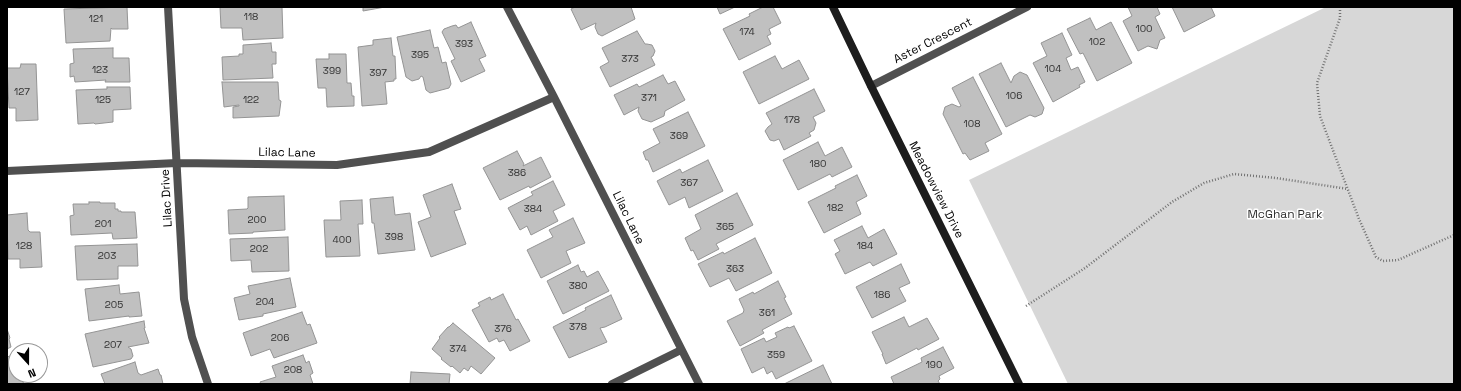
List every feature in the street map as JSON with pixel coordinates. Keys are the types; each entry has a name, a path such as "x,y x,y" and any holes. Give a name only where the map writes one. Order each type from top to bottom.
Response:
{"street":[{"name":"Lilac Drive","path":"168,7 184,299 192,337 208,384"},
{"name":"Lilac Lane","path":"507,7 554,96 680,350 699,384"},
{"name":"Meadowview Drive","path":"833,7 1019,384"},
{"name":"Aster Crescent","path":"871,86 1026,7"},
{"name":"Lilac Lane","path":"7,171 177,164 337,165 429,152 554,96"},
{"path":"612,384 680,350"}],"path":[{"path":"1340,7 1340,18 1317,83 1320,116 1376,256 1383,261 1398,260 1454,235"},
{"path":"1026,306 1085,268 1172,202 1204,183 1234,174 1276,178 1348,189"}],"green space":[{"name":"McGhan Park","path":"1326,7 1454,7 1454,384 1068,384 969,180"}],"building":[{"path":"127,7 128,29 111,28 110,41 66,43 64,9"},
{"path":"220,7 282,7 283,38 243,40 242,28 221,28"},
{"path":"363,7 385,7 363,11"},
{"path":"575,7 631,7 635,19 602,36 598,34 595,27 596,23 581,30 571,9"},
{"path":"717,7 735,7 720,14"},
{"path":"763,7 773,7 781,23 769,29 771,34 767,36 771,44 739,60 723,29 750,16 749,14"},
{"path":"1128,7 1157,7 1160,14 1155,17 1165,38 1160,40 1157,49 1148,46 1138,51 1123,21 1132,16"},
{"path":"1172,7 1211,7 1215,16 1184,32"},
{"path":"1090,18 1096,30 1111,22 1132,63 1097,81 1083,53 1080,54 1067,29"},
{"path":"471,22 486,56 479,59 485,71 461,82 451,61 455,59 442,32 444,29 452,26 456,25 458,28"},
{"path":"430,30 434,48 438,47 442,63 446,62 451,84 449,88 430,93 426,90 423,77 421,76 419,79 412,81 406,77 397,37"},
{"path":"637,31 645,44 652,45 655,51 651,57 655,65 610,87 600,67 609,62 602,48"},
{"path":"1062,33 1072,55 1066,58 1071,70 1078,67 1085,82 1079,85 1080,87 1053,102 1033,63 1047,56 1041,43"},
{"path":"391,38 393,56 395,56 396,79 394,79 394,81 385,82 387,104 362,106 358,47 373,45 373,40"},
{"path":"271,43 272,52 276,52 276,64 272,64 273,78 223,80 222,57 239,56 239,54 243,54 243,45"},
{"path":"113,48 113,58 129,58 130,82 105,82 106,80 75,82 74,76 70,77 70,64 74,63 73,49"},
{"path":"329,54 346,54 347,83 351,83 352,96 354,96 354,106 327,107 326,88 318,88 316,59 329,59"},
{"path":"775,56 782,69 799,60 809,79 759,104 743,72"},
{"path":"1001,63 1011,83 1014,76 1020,72 1027,75 1044,108 1042,114 1035,117 1030,115 1006,127 979,74"},
{"path":"21,64 36,64 38,120 16,121 16,108 9,108 7,68 20,68"},
{"path":"663,75 668,84 675,81 685,100 665,111 664,116 651,122 642,119 638,111 639,107 624,115 614,95 637,84 639,87"},
{"path":"973,77 1002,134 985,143 989,151 970,160 965,153 963,154 943,114 945,107 952,104 959,107 961,106 952,88"},
{"path":"222,82 278,82 279,100 281,101 279,116 233,118 233,107 239,105 224,107"},
{"path":"107,87 130,87 131,109 113,110 113,122 78,124 76,90 107,89"},
{"path":"814,89 825,111 813,117 816,123 814,130 809,133 811,136 784,150 779,139 774,141 770,140 765,131 772,124 766,113"},
{"path":"688,112 705,146 653,172 643,152 660,143 653,129"},
{"path":"818,142 825,156 842,147 852,167 832,177 830,174 798,190 783,160"},
{"path":"517,151 524,164 523,166 541,157 551,177 530,188 529,186 500,200 483,168"},
{"path":"708,160 723,191 689,208 685,197 669,205 657,181 680,169 682,173"},
{"path":"857,175 867,196 856,202 861,214 824,233 808,202 836,188 835,186"},
{"path":"553,181 565,205 553,211 558,221 531,235 527,226 520,230 508,208 533,195 531,192"},
{"path":"452,184 461,209 454,211 466,244 431,257 418,222 431,217 423,195"},
{"path":"737,193 753,225 716,244 719,249 698,260 693,250 691,251 685,238 701,229 695,215"},
{"path":"284,196 285,230 229,234 228,210 247,209 248,197"},
{"path":"393,197 395,215 410,213 415,250 378,254 374,223 372,223 370,199"},
{"path":"362,200 363,224 358,224 360,256 326,257 324,220 341,220 340,201"},
{"path":"89,202 115,203 115,209 118,209 118,211 135,212 137,238 113,239 112,233 71,235 70,216 74,215 73,204 89,204"},
{"path":"27,213 28,230 30,232 40,232 42,267 20,268 20,259 8,259 7,215"},
{"path":"573,218 585,243 566,251 571,263 541,278 527,250 553,237 549,230"},
{"path":"862,226 868,238 884,229 897,254 873,266 870,262 845,274 835,254 840,251 834,240"},
{"path":"288,237 289,271 252,272 251,260 231,261 230,239"},
{"path":"755,238 772,273 736,291 729,278 710,287 698,264 723,252 724,254"},
{"path":"137,244 138,266 118,266 118,279 77,280 75,246"},
{"path":"901,264 910,283 899,288 906,301 872,318 856,287"},
{"path":"578,265 581,272 584,271 587,277 598,271 609,291 563,314 547,281"},
{"path":"290,278 296,307 263,314 263,316 239,320 234,298 250,294 248,286"},
{"path":"778,281 792,314 762,330 764,333 740,346 727,321 743,313 744,310 739,299 753,292 754,294"},
{"path":"119,285 120,294 139,292 142,316 129,316 89,321 85,289"},
{"path":"503,294 516,320 518,319 530,341 510,351 504,340 499,342 497,338 489,342 472,310 480,306 478,303 490,297 491,300"},
{"path":"611,295 622,319 600,328 607,342 569,358 553,327"},
{"path":"302,312 307,325 310,324 317,343 274,358 270,349 251,356 243,333"},
{"path":"904,317 909,327 927,318 939,339 918,350 917,348 886,364 883,354 872,332"},
{"path":"144,321 144,328 149,343 128,347 131,349 133,356 131,359 93,367 85,334"},
{"path":"453,323 495,358 481,374 471,366 468,371 464,368 460,373 441,359 442,358 432,349 440,338 439,337"},
{"path":"794,326 812,361 776,379 772,371 767,374 764,367 752,373 741,349 764,338 766,342 777,337 775,333"},
{"path":"7,329 10,343 8,343 7,349"},
{"path":"943,347 954,368 939,376 940,379 938,381 940,384 894,384 891,377 922,362 921,358"},
{"path":"303,355 306,363 309,361 313,373 310,375 313,384 261,384 260,382 276,377 272,366"},
{"path":"7,357 8,383 24,384 7,384"},
{"path":"135,362 138,373 141,375 158,369 163,384 105,384 101,374"},
{"path":"823,365 832,384 784,384"},
{"path":"411,372 450,374 449,384 410,384"}]}
